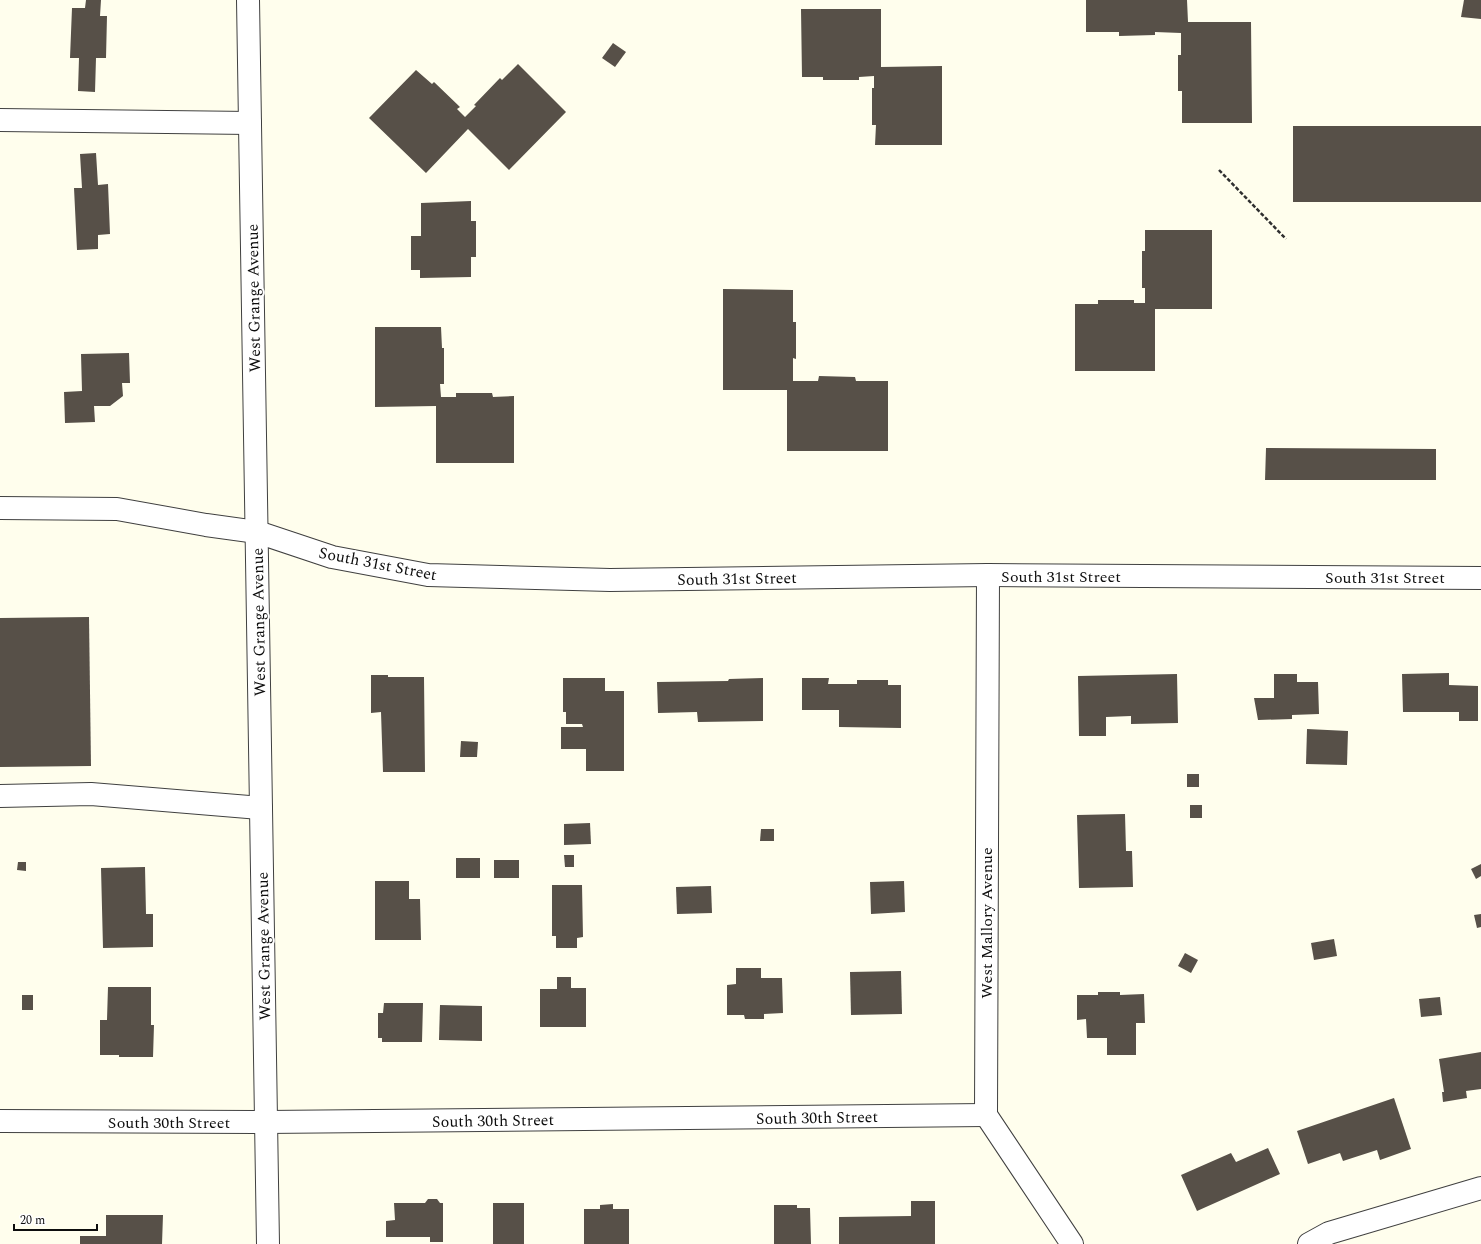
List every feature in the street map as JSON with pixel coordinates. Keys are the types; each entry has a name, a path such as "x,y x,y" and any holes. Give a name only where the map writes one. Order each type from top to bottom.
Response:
{"street":[{"name":"West Grange Avenue","path":"248,0 268,1244"},
{"path":"0,120 250,123"},
{"name":"South 31st Street","path":"0,508 117,509 206,525 257,532 332,557 428,575 610,580 988,576 1481,578"},
{"name":"West Mallory Avenue","path":"986,1115 988,576"},
{"path":"0,796 91,794 261,808"},
{"path":"986,1115 1072,1244"},
{"name":"South 30th Street","path":"0,1121 266,1122 986,1115"},
{"path":"1309,1244 1329,1233 1481,1188"}],"path":[{"path":"1219,170 1286,239"}],"building":[{"path":"86,0 101,0 100,16 107,16 106,58 96,58 95,92 78,91 79,58 70,58 72,8 85,8"},
{"path":"1086,0 1187,0 1188,22 1251,22 1252,123 1182,123 1182,91 1178,91 1178,55 1181,55 1181,33 1155,32 1155,35 1119,36 1119,32 1086,32"},
{"path":"1464,0 1481,0 1481,19 1461,17"},
{"path":"801,9 881,9 881,67 942,66 942,145 875,145 876,125 872,125 872,88 874,88 874,76 859,77 859,80 823,80 823,77 802,77"},
{"path":"613,43 626,52 615,67 602,58"},
{"path":"518,64 566,112 509,170 468,129 426,173 369,118 416,70 432,84 434,82 460,107 457,109 465,117 476,106 474,105 500,78 502,80"},
{"path":"1293,126 1481,126 1481,202 1293,202"},
{"path":"96,153 98,185 108,184 110,234 98,235 98,249 77,250 74,188 82,188 80,154"},
{"path":"471,201 471,221 476,221 476,257 471,257 471,277 420,278 420,270 411,270 411,236 421,236 421,203"},
{"path":"1145,230 1212,230 1212,309 1155,309 1155,371 1075,371 1075,304 1098,304 1098,300 1134,300 1134,303 1145,303 1145,288 1142,288 1142,251 1145,251"},
{"path":"723,289 793,290 793,322 796,322 796,359 793,358 793,381 818,381 819,376 855,377 856,381 888,381 888,451 787,451 787,390 723,390"},
{"path":"375,327 441,327 442,348 444,348 444,384 440,384 441,397 456,397 456,393 492,393 493,397 514,396 514,463 436,463 436,406 375,407"},
{"path":"129,353 130,383 122,383 123,396 110,406 94,406 95,422 65,423 64,392 82,391 81,354"},
{"path":"1266,448 1436,449 1436,480 1265,480"},
{"path":"89,617 91,766 0,767 0,618"},
{"path":"1449,673 1449,685 1478,686 1478,721 1459,721 1459,712 1403,712 1402,674"},
{"path":"1177,674 1178,723 1131,724 1131,716 1106,717 1106,736 1079,736 1078,676"},
{"path":"1274,674 1297,674 1297,682 1318,682 1319,714 1292,715 1292,719 1258,720 1254,698 1274,698"},
{"path":"371,675 388,675 388,677 424,677 425,772 383,772 381,712 371,713"},
{"path":"563,678 605,678 605,691 624,691 624,771 586,771 586,749 561,749 561,727 583,727 582,724 566,724 566,712 563,712"},
{"path":"763,678 763,721 698,722 697,712 658,713 657,682 728,681 729,679"},
{"path":"802,678 829,678 828,684 857,684 857,680 888,680 888,685 901,685 901,728 839,727 839,710 802,710"},
{"path":"1307,729 1348,731 1347,765 1306,764"},
{"path":"461,741 478,742 477,757 460,757"},
{"path":"1187,774 1199,774 1199,787 1187,787"},
{"path":"1190,805 1202,805 1202,818 1190,818"},
{"path":"1125,814 1126,851 1132,851 1133,887 1079,888 1077,815"},
{"path":"590,823 591,844 564,845 564,824"},
{"path":"761,829 774,829 774,841 760,841"},
{"path":"564,855 574,855 574,867 565,867"},
{"path":"456,858 480,858 480,878 456,878"},
{"path":"494,860 519,860 519,878 494,878"},
{"path":"18,862 26,862 26,871 17,870"},
{"path":"1481,864 1481,876 1476,879 1471,869"},
{"path":"145,867 146,914 153,914 153,947 103,948 101,868"},
{"path":"375,881 409,881 409,899 420,899 421,940 375,940"},
{"path":"904,881 905,912 871,914 870,882"},
{"path":"552,885 582,885 583,937 577,938 577,948 556,948 556,936 552,936"},
{"path":"711,886 712,913 677,914 676,887"},
{"path":"1481,914 1481,927 1477,928 1474,915"},
{"path":"1334,939 1337,956 1314,960 1311,943"},
{"path":"1185,953 1198,960 1191,973 1178,966"},
{"path":"736,968 761,968 761,978 782,978 783,1013 764,1014 764,1019 745,1019 744,1015 727,1015 727,985 736,984"},
{"path":"901,971 902,1014 851,1015 850,972"},
{"path":"557,977 571,977 571,988 586,988 586,1027 540,1027 540,989 557,989"},
{"path":"108,987 151,987 151,1025 154,1025 153,1057 119,1057 119,1055 100,1055 100,1020 107,1020"},
{"path":"1098,992 1120,992 1120,995 1144,994 1145,1023 1136,1023 1136,1055 1107,1055 1107,1038 1087,1038 1086,1019 1077,1020 1077,995 1098,995"},
{"path":"22,995 33,995 33,1010 22,1010"},
{"path":"1440,997 1442,1015 1421,1017 1419,999"},
{"path":"384,1003 423,1003 422,1042 382,1042 382,1038 378,1038 378,1013 383,1013"},
{"path":"440,1005 482,1006 482,1041 439,1040"},
{"path":"1481,1052 1481,1089 1466,1091 1467,1098 1443,1102 1442,1092 1444,1092 1439,1059"},
{"path":"1394,1098 1411,1149 1380,1160 1377,1150 1343,1161 1340,1153 1308,1164 1297,1131"},
{"path":"1268,1148 1280,1174 1197,1211 1181,1175 1231,1153 1236,1162"},
{"path":"428,1199 437,1199 440,1203 443,1203 443,1242 430,1242 430,1237 386,1237 386,1221 395,1220 394,1203 425,1203"},
{"path":"911,1201 935,1201 935,1244 839,1244 839,1217 911,1216"},
{"path":"493,1203 524,1203 524,1244 493,1244"},
{"path":"613,1204 613,1209 629,1209 629,1244 584,1244 584,1209 600,1209 600,1205"},
{"path":"774,1205 797,1205 797,1208 810,1208 811,1244 774,1244"},
{"path":"106,1215 163,1215 162,1244 80,1244 80,1236 106,1236"}]}
